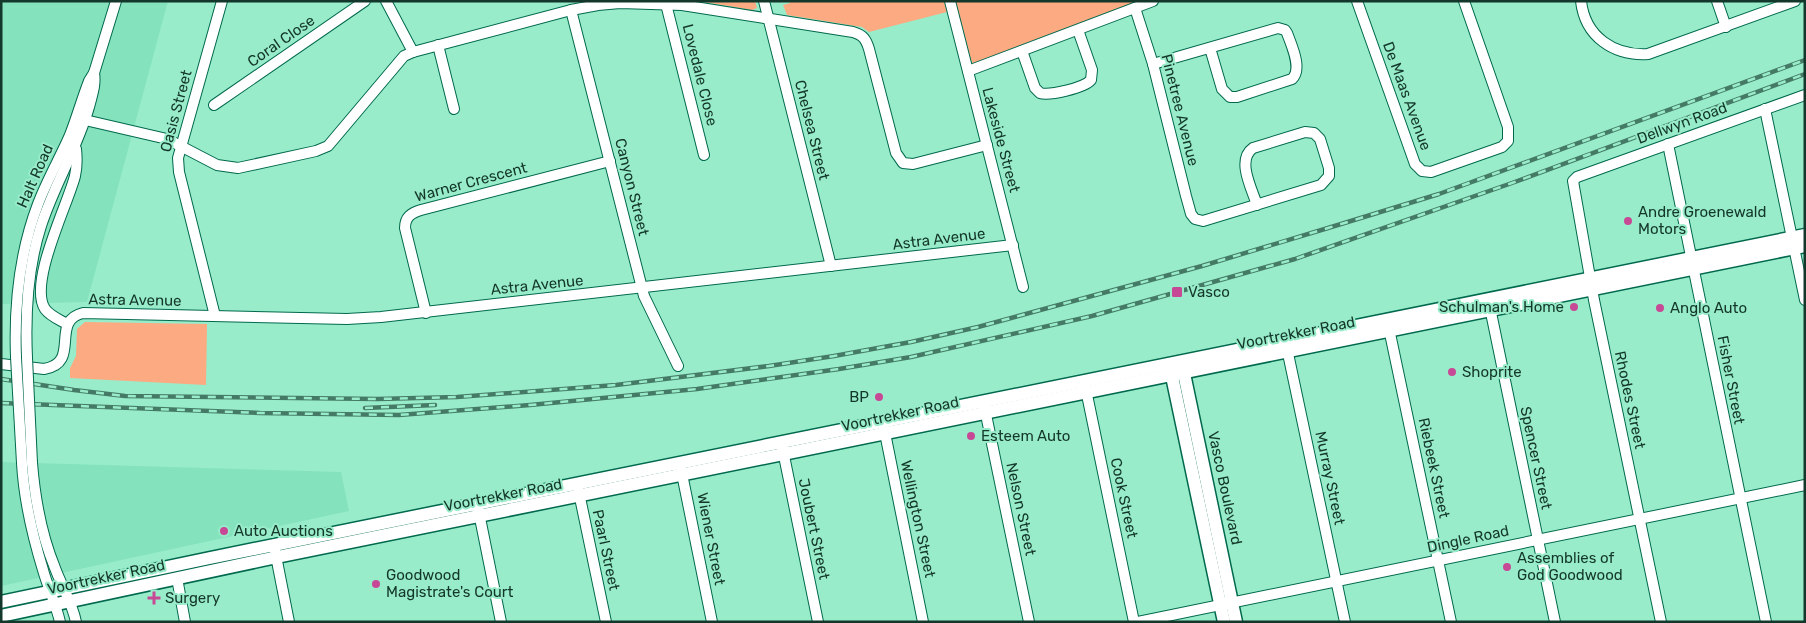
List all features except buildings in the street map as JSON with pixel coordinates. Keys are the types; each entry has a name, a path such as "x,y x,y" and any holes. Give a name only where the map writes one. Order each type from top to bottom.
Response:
{"main road":[{"name":"Voortrekker Road","path":"1,602 65,588 316,544 984,407 1797,244 1805,235"},
{"name":"Vasco Boulevard","path":"1177,368 1226,604 1236,622"},
{"name":"Voortrekker Road","path":"1,616 176,578 275,551"},
{"name":"Vasco Boulevard","path":"1224,622 1226,604"}],"street":[{"name":"Halt Road","path":"60,622 56,604 32,534 24,496 27,463 16,298 24,247 41,195 69,137 89,81 94,74 116,1"},
{"name":"Oasis Street","path":"216,316 179,172 178,158 222,1"},
{"name":"Coral Close","path":"214,106 365,1"},
{"path":"386,1 412,52"},
{"name":"Chelsea Street","path":"764,1 831,266"},
{"name":"Lakeside Street","path":"950,1 1023,287"},
{"path":"968,71 1153,1"},
{"name":"De Maas Avenue","path":"1357,1 1415,164 1422,171 1431,172 1502,147 1509,138 1508,127 1464,1"},
{"path":"1582,1 1585,18 1593,32 1612,47 1630,54 1648,54 1795,1"},
{"path":"1717,1 1726,27"},
{"path":"85,120 167,139 217,165 238,168 320,150 331,143 404,56 412,52 571,10 613,4 666,4 853,32 864,37 869,49 896,153 903,163 913,164 987,145"},
{"name":"Lovedale Close","path":"666,4 704,154"},
{"name":"Pinetree Avenue","path":"1134,8 1153,64 1191,214 1195,219 1203,221 1257,205"},
{"name":"Canyon Street","path":"571,10 644,296 678,366"},
{"path":"1153,64 1268,29 1281,28 1287,33 1289,39 1296,64 1296,73 1292,79 1237,97 1230,97 1222,89 1210,48"},
{"path":"1022,51 1035,88 1040,93 1050,94 1084,85 1091,80 1092,70 1078,30"},
{"path":"438,45 454,109"},
{"name":"Halt Road","path":"21,358 26,303 36,244 48,206 76,146 85,120 96,82 94,74"},
{"name":"Dellwyn Road","path":"1573,183 1577,177 1805,94"},
{"path":"1766,109 1797,244 1805,300"},
{"path":"1305,132 1318,136 1329,168 1329,176 1325,183 1257,205 1246,168 1245,161 1248,152 1253,148 1305,132"},
{"name":"Fisher Street","path":"1668,144 1766,622"},
{"path":"1,364 44,369 58,364 63,358 67,324 45,309 42,300 42,290 50,246 76,174 76,146"},
{"name":"Warner Crescent","path":"426,313 405,228 405,223 410,215 421,210 610,161"},
{"name":"Rhodes Street","path":"1573,183 1591,285 1661,622"},
{"name":"Astra Avenue","path":"67,324 72,318 82,313 347,319 426,313 1013,245"},
{"name":"Spencer Street","path":"1490,305 1555,622"},
{"name":"Riebeek Street","path":"1388,326 1450,622"},
{"name":"Murray Street","path":"1287,346 1345,622"},
{"name":"Cook Street","path":"1086,387 1134,622"},
{"name":"Nelson Street","path":"984,407 1029,622"},
{"name":"Wellington Street","path":"884,428 923,622"},
{"name":"Joubert Street","path":"782,449 818,622"},
{"name":"Halt Road","path":"27,463 40,523 55,568 70,601 76,622"},
{"name":"Wiener Street","path":"681,469 712,622"},
{"name":"Dingle Road","path":"1138,622 1805,485"},
{"name":"Paarl Street","path":"579,490 606,622"},
{"path":"479,510 501,622"},
{"path":"275,551 289,622"},
{"path":"176,578 185,622"}],"shaded area":[{"path":"1,1 168,1 87,302 1,304"},
{"path":"698,1 755,1 757,8 752,10"},
{"path":"790,1 944,1 947,12 869,32 862,27 787,15 783,5 790,3"},
{"path":"955,1 1141,1 973,64"},
{"path":"85,322 207,324 206,385 70,378 70,368 76,356 77,329"},
{"path":"1,462 341,472 349,511 1,586"}],"railway":[{"path":"1,379 125,396 378,399 457,397 616,385 834,356 978,327 1202,266 1328,228 1439,194 1805,60"},
{"path":"1,403 260,413 399,415 697,389 911,357 1092,316 1295,259 1512,183 1805,74"},
{"path":"365,408 435,405"}],"place":[{"name":"Andre Groenewald Motors","path":"1628,221"},
{"name":"Vasco","path":"1177,292"},
{"name":"Schulman's Home","path":"1574,307"},
{"name":"Anglo Auto","path":"1660,308"},
{"name":"Shoprite","path":"1452,372"},
{"name":"BP","path":"879,397"},
{"name":"Esteem Auto","path":"971,436"},
{"name":"Auto Auctions","path":"224,531"},
{"name":"Assemblies of God Goodwood","path":"1507,567"},
{"name":"Goodwood Magistrate's Court","path":"376,584"},
{"name":"Surgery","path":"154,598"}]}
